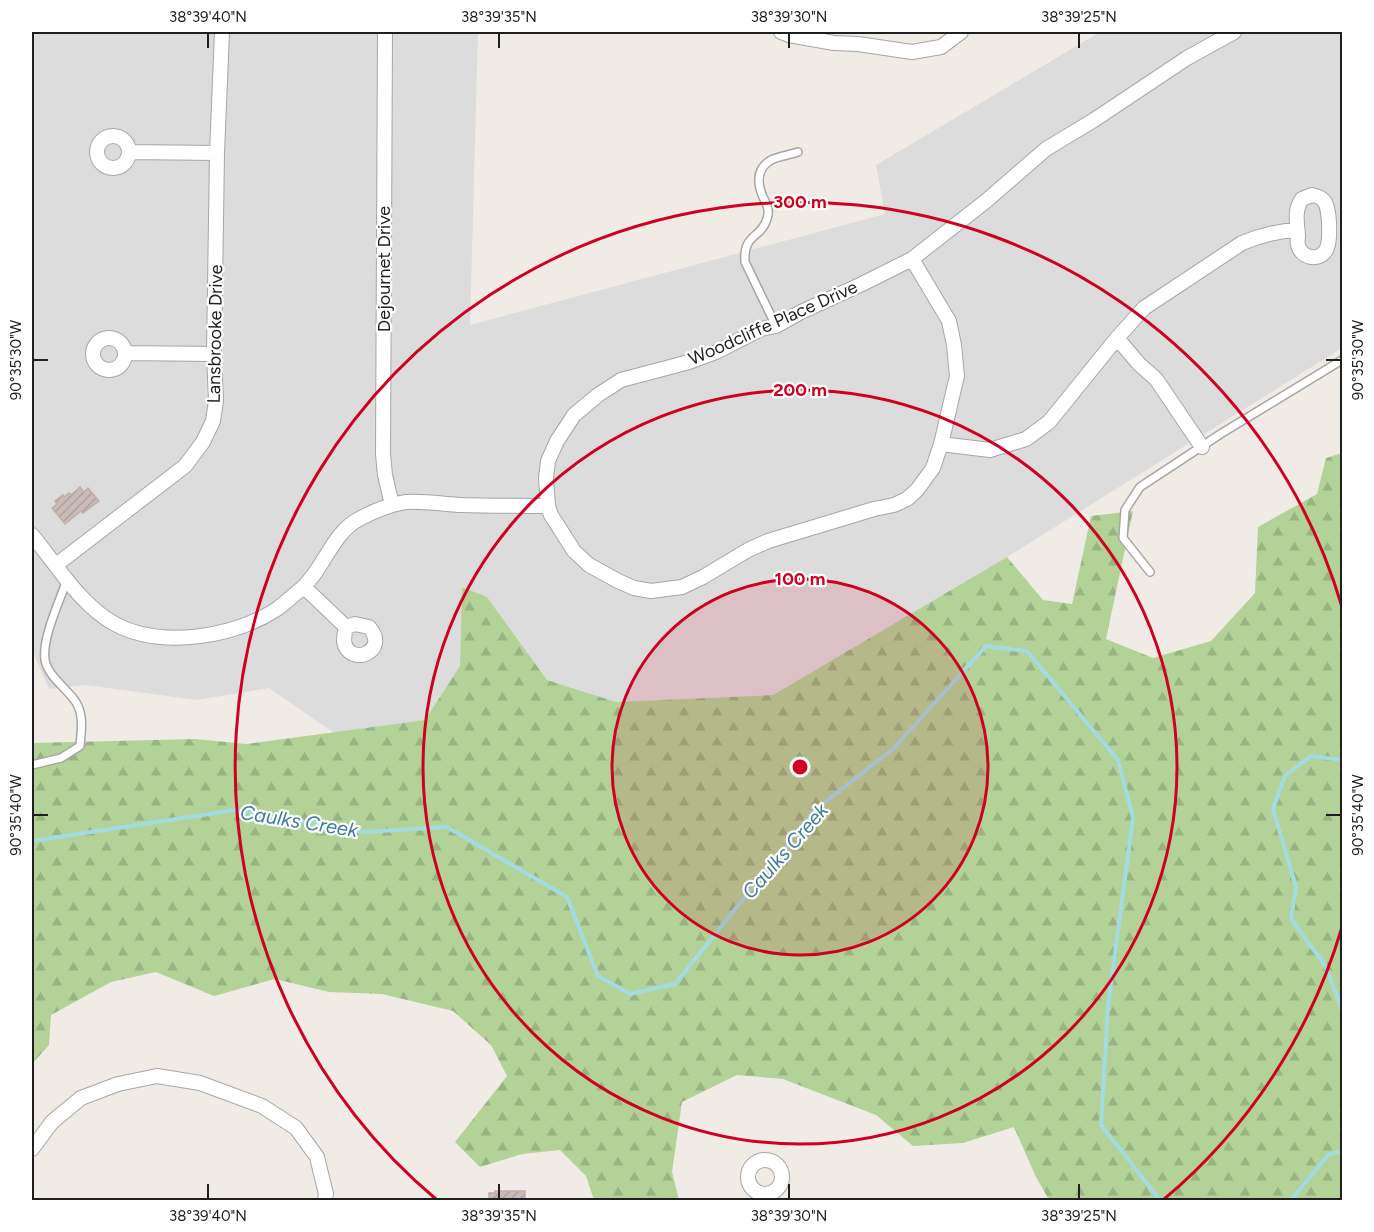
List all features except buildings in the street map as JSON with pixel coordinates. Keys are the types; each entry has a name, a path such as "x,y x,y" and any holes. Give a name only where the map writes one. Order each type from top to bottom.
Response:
{"street":[{"name":"Lansbrooke Drive","path":"56,566 185,466 203,442 213,421 216,401 214,354 217,153 222,32"},
{"name":"Dejournet Drive","path":"385,32 382,454 392,506"},
{"path":"781,32 834,43 912,52 941,47 962,32"},
{"name":"Woodcliffe Place Drive","path":"912,259 949,321 957,376 942,444 933,468 917,490 907,499 894,505 768,541 682,587 651,591 634,588 590,565 574,551 551,515 548,506 546,478 548,461 557,441 574,415 598,395 621,380 689,362 716,352 761,329 776,326 912,259 986,201 1046,149 1187,58 1234,32"},
{"path":"130,152 217,153"},
{"path":"942,444 990,450 1026,439 1049,422 1144,308 1242,243 1280,231 1298,230"},
{"path":"1117,338 1156,379 1202,447"},
{"path":"126,353 214,354"},
{"path":"32,535 81,597 115,624 139,633 165,637 197,637 222,633 277,609 304,587 340,534 357,519 406,502 480,506 548,506"},
{"path":"304,587 346,627"},
{"path":"32,1149 52,1122 81,1098 118,1084 157,1076 200,1083 262,1106 296,1128 317,1157 327,1194 326,1200"}],"lane":[{"path":"776,326 745,262 744,252 747,241 767,221 769,210 758,185 760,171 771,160 798,152"},
{"path":"1150,572 1123,538 1125,510 1140,488 1342,360"},
{"path":"32,765 61,758 80,746 81,722 77,704 46,665 44,649 48,631 67,580"}],"shaded area":[{"path":"32,32 478,32 470,325 885,214 876,165 1100,32 1342,32 1342,348 1007,557 773,695 616,702 547,680 487,597 462,587 460,666 426,720 334,733 269,688 197,700 86,685 49,689 32,650"}],"green space":[{"path":"1342,453 1342,1200 1049,1200 1035,1175 1014,1127 963,1143 913,1146 876,1115 783,1079 737,1075 682,1102 672,1172 679,1200 594,1200 586,1176 560,1150 522,1154 480,1167 455,1142 507,1076 491,1045 453,1011 382,994 329,992 275,979 214,996 156,972 111,982 51,1015 49,1045 32,1064 32,743 195,739 246,744 425,720 460,666 462,587 487,597 547,680 616,702 773,695 1007,557 1043,600 1072,604 1091,516 1133,511 1106,639 1153,658 1211,641 1255,593 1258,527 1317,494 1326,458"}],"waterway":[{"name":"Caulks Creek","path":"32,841 235,810 364,832 447,827 567,897 598,976 630,994 675,984 815,810 893,749 986,646 1027,651 1118,760 1133,818 1108,1006 1101,1125 1160,1200"},
{"name":"Caulks Creek","path":"1342,760 1311,756 1285,776 1273,809 1296,887 1291,919 1325,965 1342,1009"},
{"name":"Caulks Creek","path":"1291,1200 1329,1154 1342,1152"}]}
